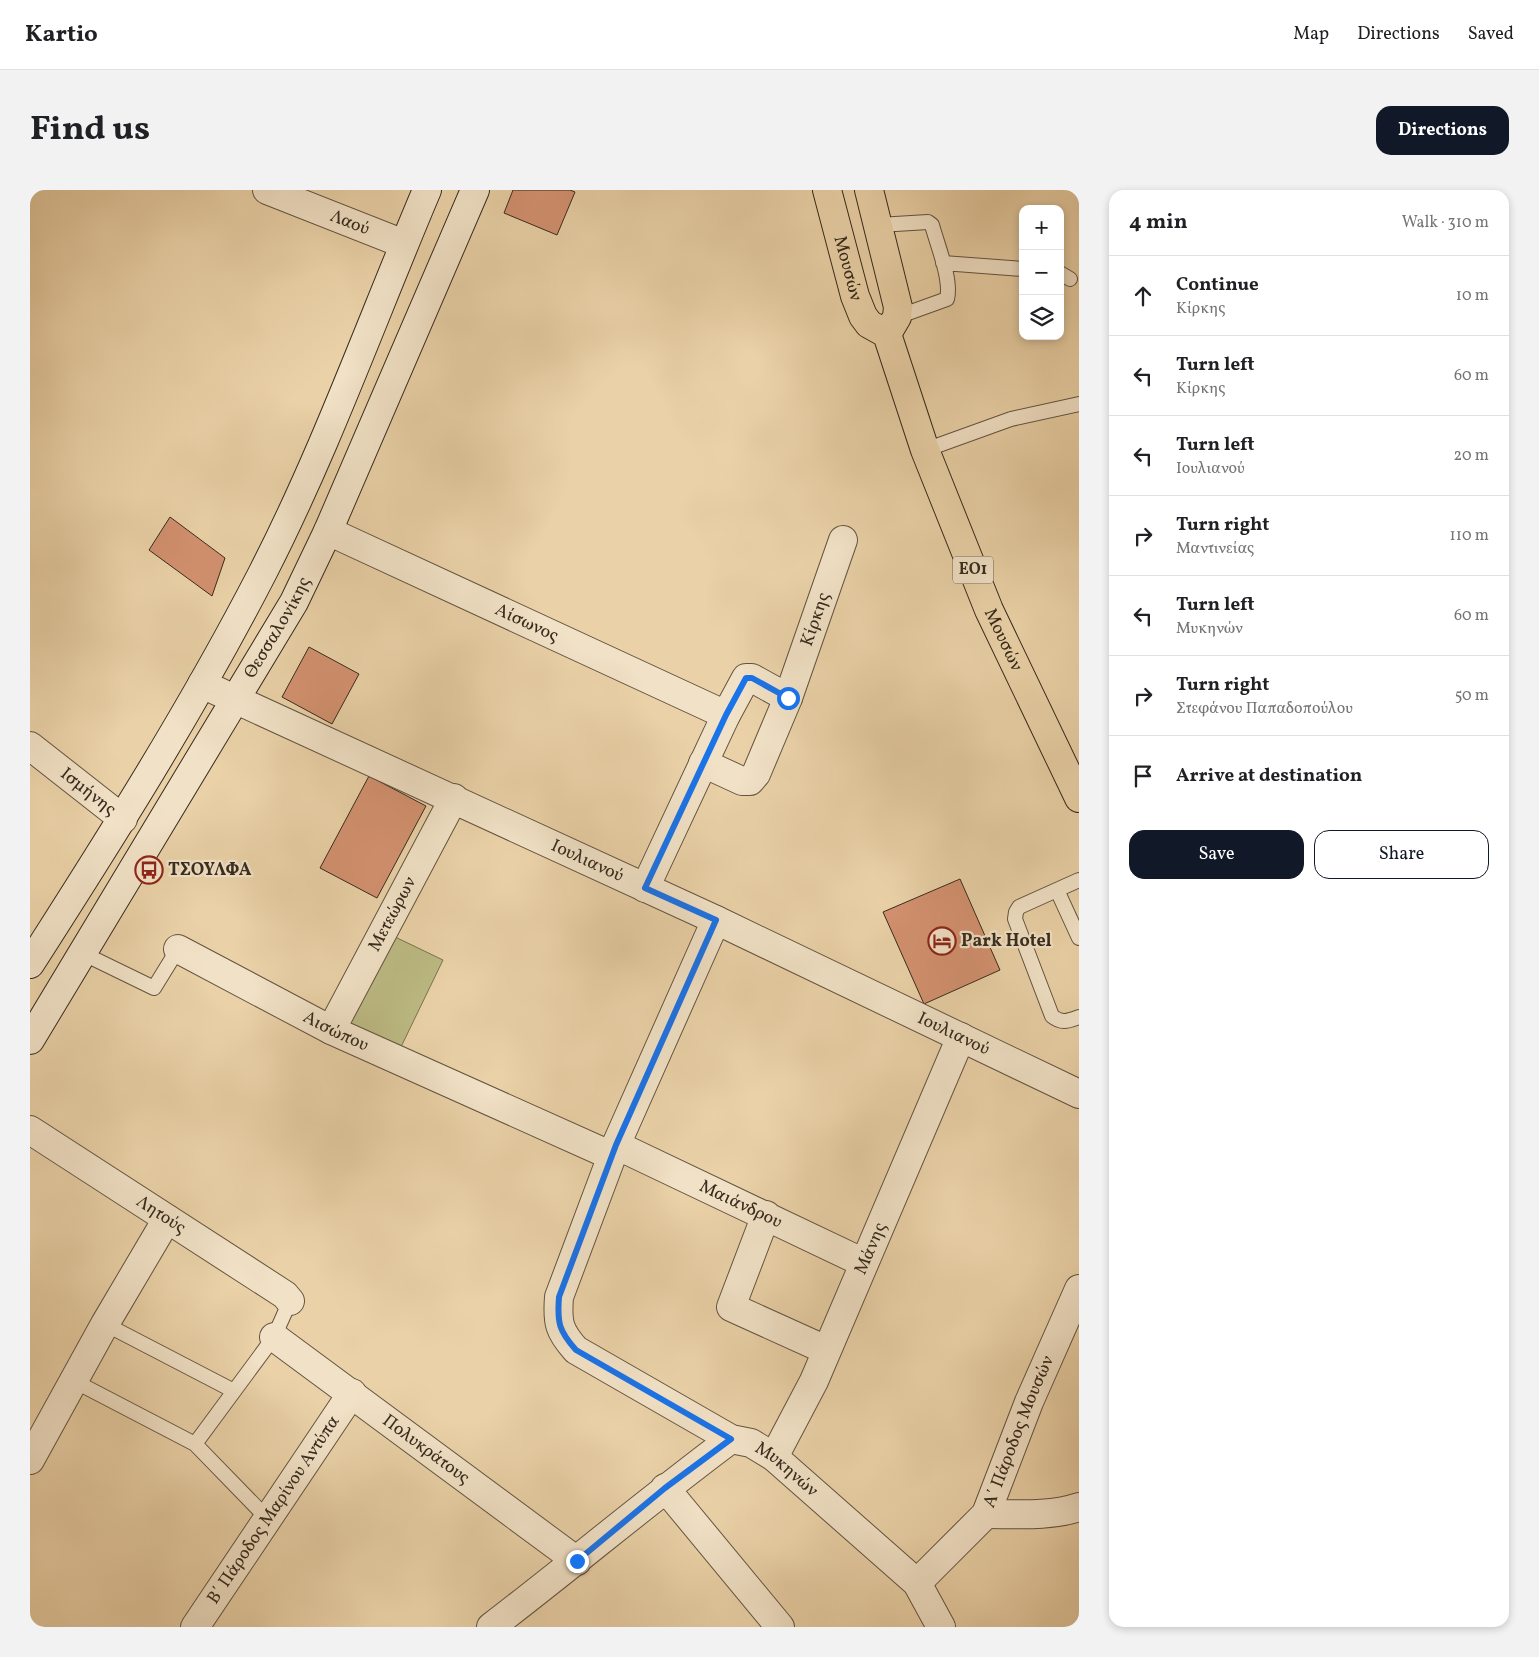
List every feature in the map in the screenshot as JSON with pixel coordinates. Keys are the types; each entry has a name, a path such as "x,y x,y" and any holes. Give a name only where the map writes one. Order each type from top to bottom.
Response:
{"main road":[{"name":"Μουσών","path":"827,190 836,232 857,302 869,324 892,326"},
{"name":"Μουσών","path":"869,190 898,307 892,326 926,450 989,610 1079,798"}],"street":[{"name":"Λαού","path":"267,190 404,244"},
{"path":"30,964 123,819 202,684 263,572 297,501 428,190"},
{"name":"Θεσσαλονίκης","path":"30,1040 238,698 294,602 328,531 476,190"},
{"name":"Αίσωνος","path":"328,531 726,715"},
{"name":"Κίρκης","path":"703,763 742,781 750,782 756,774 788,698 843,540"},
{"path":"645,888 726,715 746,678 752,678 788,698"},
{"name":"Ιουλιανού","path":"202,684 238,698 716,920 1079,1094"},
{"name":"Ισμήνης","path":"30,746 123,819"},
{"name":"Μετεώρων","path":"331,1030 454,798"},
{"path":"614,1151 716,920"},
{"name":"Αισώπου","path":"178,949 331,1030 614,1151"},
{"name":"Μάνης","path":"774,1456 814,1382 826,1350 961,1037"},
{"name":"Λητούς","path":"30,1130 286,1295 290,1301"},
{"name":"Μαιάνδρου","path":"614,1151 766,1215 864,1263"},
{"name":"Μυκηνών","path":"614,1151 559,1297 557,1316 562,1335 576,1350 731,1439 751,1442 774,1456 918,1584 941,1627"},
{"path":"766,1215 731,1307 826,1350"},
{"path":"30,1460 105,1324 167,1219"},
{"name":"Α΄ Πάροδος Μουσών","path":"918,1584 986,1514 1030,1402 1079,1289"},
{"name":"Πολυκράτους","path":"274,1337 577,1561"},
{"name":"Β΄ Πάροδος Μαρίνου Αντύπα","path":"195,1627 352,1393"},
{"path":"492,1627 577,1561 665,1488 731,1439"},
{"path":"665,1488 780,1627"},
{"path":"986,1514 1042,1514 1062,1512 1079,1507"}],"lane":[{"path":"879,225 928,222 932,225 943,263 948,294 947,299 892,326"},
{"path":"943,263 1019,269"},
{"path":"926,450 1011,419 1079,404"},
{"path":"1079,880 1019,907 1015,919 1052,1016 1058,1021 1065,1022 1079,1018"},
{"path":"1056,890 1079,938"},
{"name":"Αισώπου","path":"82,953 154,988 178,949"},
{"path":"195,1444 274,1337 290,1301"},
{"path":"105,1324 234,1392"},
{"path":"74,1382 195,1444 267,1518"}],"shaded area":[{"path":"391,935 443,960 400,1049 346,1024"}],"building":[{"path":"513,190 570,190 575,192 557,235 504,213"},
{"path":"170,517 225,558 212,596 149,550"},
{"path":"309,647 359,674 332,724 282,697"},
{"path":"369,776 426,806 377,898 320,868"},
{"name":"Park Hotel","path":"960,879 1000,970 924,1004 883,912"}],"place":[{"name":"ΤΣΟΥΛΦΑ","path":"149,870"},
{"name":"Park Hotel","path":"942,941"}],"route":[{"path":"577,1561 665,1488 731,1439 576,1350 562,1335 557,1316 559,1297 616,1145 716,920 645,888 726,715 746,678 752,678 788,698"}]}
